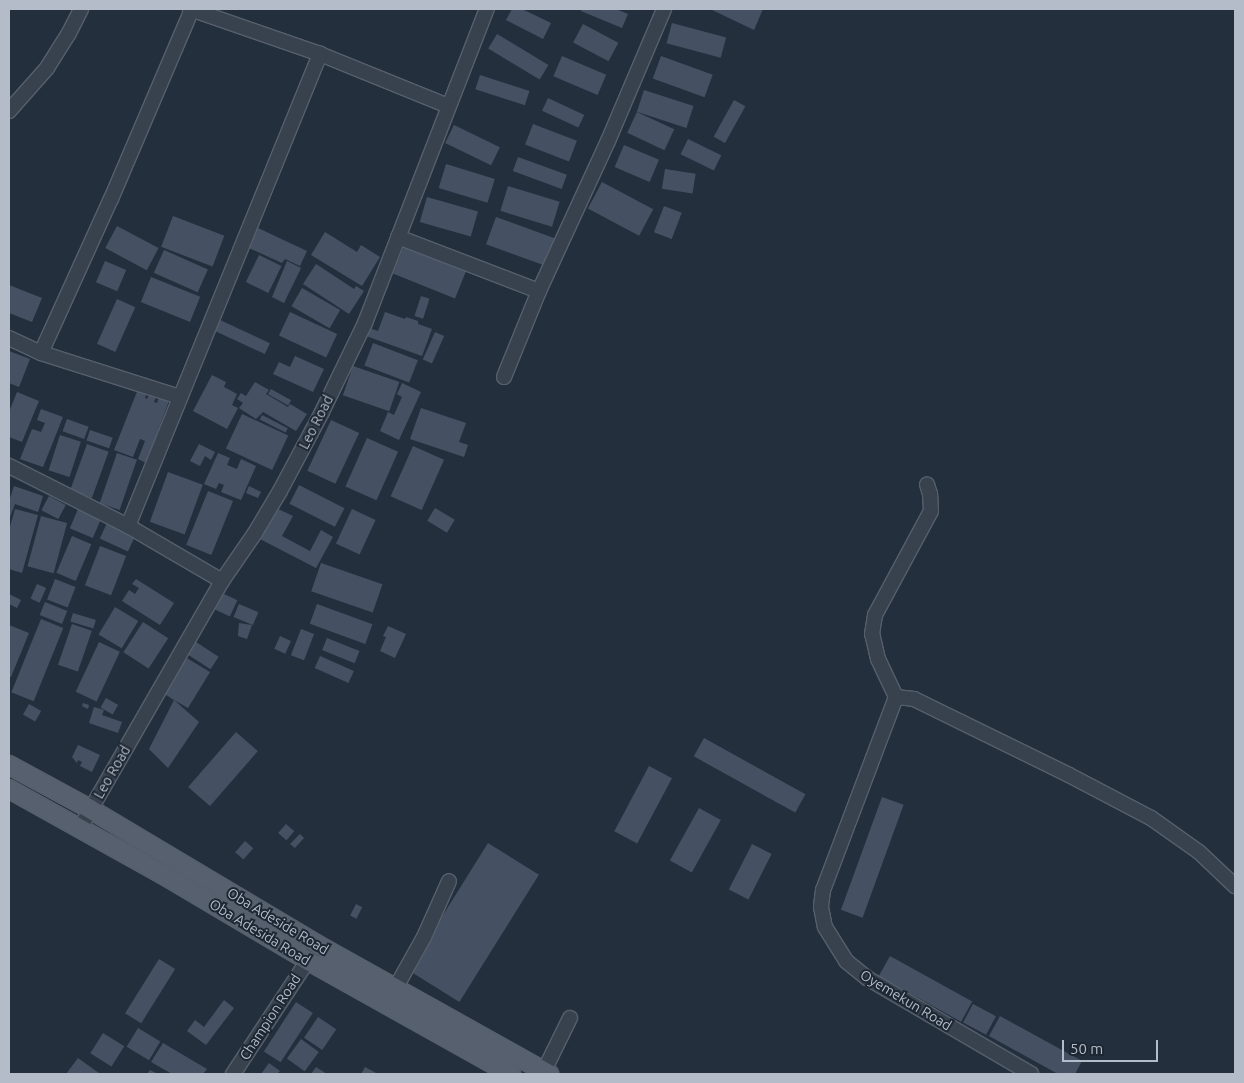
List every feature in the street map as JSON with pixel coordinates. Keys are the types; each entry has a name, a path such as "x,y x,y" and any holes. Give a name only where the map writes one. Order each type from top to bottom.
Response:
{"main road":[{"name":"Oba Adeside Road","path":"9,766 90,809 318,945 546,1073"},
{"name":"Oba Adesida Road","path":"9,789 80,828 307,960 511,1074"}],"street":[{"path":"9,112 47,68 81,9"},
{"path":"41,353 111,199 191,9 320,54 448,106"},
{"name":"Leo Road","path":"80,828 222,581 255,533 322,412 365,322 487,9"},
{"path":"504,377 539,291 608,141 664,9"},
{"path":"128,526 320,54"},
{"path":"398,238 539,291"},
{"path":"9,338 41,353 180,397"},
{"path":"9,466 128,526 222,581"},
{"path":"927,484 930,494 930,511 875,615 872,634 878,659 896,697 914,699 1069,775 1151,818 1199,852 1235,886"},
{"name":"Oyemekun Road","path":"896,697 825,884 821,907 825,927 846,961 866,978 1031,1074"},
{"path":"395,989 427,930 449,881"},
{"name":"Champion Road","path":"233,1074 318,945"},
{"path":"546,1073 570,1018"}],"building":[{"path":"512,9 522,9 551,23 543,39 506,20"},
{"path":"582,9 616,9 628,14 622,28 581,11"},
{"path":"710,9 763,9 754,30"},
{"path":"672,23 726,37 721,58 667,43"},
{"path":"583,24 618,43 608,61 573,43"},
{"path":"497,34 548,65 540,79 488,49"},
{"path":"562,56 606,75 598,95 553,76"},
{"path":"661,56 713,75 704,97 653,79"},
{"path":"480,75 529,91 525,105 475,89"},
{"path":"644,90 693,106 686,128 637,112"},
{"path":"548,98 584,115 578,128 542,111"},
{"path":"734,100 745,106 725,143 714,137"},
{"path":"637,112 674,129 664,150 627,133"},
{"path":"533,124 577,141 569,161 525,145"},
{"path":"454,125 500,147 491,165 445,143"},
{"path":"688,139 721,155 714,170 681,154"},
{"path":"624,145 659,160 650,182 615,167"},
{"path":"518,157 567,175 562,189 513,171"},
{"path":"446,164 495,179 487,203 439,188"},
{"path":"665,169 696,174 692,194 662,189"},
{"path":"602,182 653,209 639,236 588,208"},
{"path":"508,186 560,202 552,227 500,211"},
{"path":"427,197 478,212 471,237 420,222"},
{"path":"664,206 682,213 672,239 654,232"},
{"path":"173,216 224,236 213,267 161,247"},
{"path":"496,217 555,239 545,266 486,244"},
{"path":"117,226 158,248 147,270 105,248"},
{"path":"258,228 307,251 300,266 285,259 282,263 249,248"},
{"path":"325,232 357,252 361,245 380,257 362,286 311,255"},
{"path":"406,241 468,266 455,299 393,273"},
{"path":"164,250 208,270 198,292 154,273"},
{"path":"259,255 281,266 268,293 246,282"},
{"path":"105,261 126,270 117,291 96,282"},
{"path":"287,261 301,268 284,303 272,297"},
{"path":"316,264 354,289 356,286 364,291 349,314 303,284"},
{"path":"151,277 200,297 190,322 141,302"},
{"path":"9,285 42,298 32,322 9,313"},
{"path":"302,288 340,310 330,328 292,306"},
{"path":"421,296 430,299 423,319 415,316"},
{"path":"117,299 135,307 115,352 97,344"},
{"path":"290,312 337,334 326,358 279,336"},
{"path":"385,312 418,321 418,324 432,329 422,356 366,336 369,328 378,331"},
{"path":"220,320 270,343 265,354 215,331"},
{"path":"435,332 444,336 432,363 423,359"},
{"path":"373,343 418,360 409,383 364,365"},
{"path":"9,351 30,359 19,387 9,383"},
{"path":"295,356 324,369 313,392 273,374 279,362 290,367"},
{"path":"353,366 399,382 389,411 343,395"},
{"path":"212,375 226,382 224,387 237,394 232,405 238,408 227,429 193,411"},
{"path":"255,382 269,390 266,394 288,407 290,404 307,414 296,431 263,412 256,419 239,408 243,403 237,399 241,393 246,396"},
{"path":"402,383 421,392 399,440 380,431 388,412 394,415 402,397 397,394"},
{"path":"138,389 147,392 145,398 147,399 150,392 157,395 154,402 157,403 160,394 170,398 146,463 138,459 145,441 140,439 133,457 114,450"},
{"path":"271,389 291,400 288,405 268,394"},
{"path":"17,392 39,401 22,442 9,437 9,412"},
{"path":"421,408 466,423 459,442 468,445 464,457 410,439"},
{"path":"41,409 63,417 43,467 20,459 32,429 41,432 45,423 37,420"},
{"path":"242,414 288,436 272,470 226,448"},
{"path":"262,415 288,428 286,433 260,419"},
{"path":"67,419 89,427 84,439 63,431"},
{"path":"331,420 359,433 335,484 307,471"},
{"path":"90,430 113,438 109,448 86,440"},
{"path":"60,435 81,442 69,477 49,470"},
{"path":"367,438 398,452 377,500 345,486"},
{"path":"87,444 109,452 92,498 70,490"},
{"path":"199,444 215,452 211,460 205,456 200,466 190,461"},
{"path":"413,446 444,460 422,510 391,496"},
{"path":"117,453 137,460 120,510 100,503"},
{"path":"218,453 230,458 227,465 237,469 241,459 256,466 241,500 221,492 224,485 219,483 216,489 204,484"},
{"path":"168,472 203,485 185,534 150,522"},
{"path":"299,485 344,508 335,527 289,504"},
{"path":"14,486 43,496 38,512 15,504 9,520 9,501"},
{"path":"249,486 261,492 258,498 246,493"},
{"path":"208,491 233,501 211,555 186,545"},
{"path":"49,496 66,505 58,519 41,510"},
{"path":"276,508 293,516 282,536 310,551 321,530 333,537 316,568 260,539"},
{"path":"435,508 455,520 447,533 427,521"},
{"path":"15,509 38,515 22,573 9,569 9,530"},
{"path":"78,509 101,519 93,538 70,528"},
{"path":"352,509 376,520 360,554 336,543"},
{"path":"41,516 67,523 54,573 28,566"},
{"path":"107,523 135,536 128,552 100,538"},
{"path":"72,536 91,544 76,581 56,573"},
{"path":"100,546 126,556 111,595 85,585"},
{"path":"321,563 382,584 373,613 311,591"},
{"path":"55,579 76,587 68,607 47,600"},
{"path":"136,579 174,603 160,625 122,601 129,590 135,594 139,588 132,584"},
{"path":"37,584 46,588 40,603 30,599"},
{"path":"222,593 237,600 230,616 214,609"},
{"path":"9,594 21,600 17,608 9,604"},
{"path":"45,602 67,611 62,624 40,615"},
{"path":"239,604 258,612 253,625 234,617"},
{"path":"317,604 372,624 365,644 310,624"},
{"path":"115,607 138,621 122,648 99,634"},
{"path":"73,613 96,620 93,629 70,622"},
{"path":"41,619 63,628 34,701 11,692"},
{"path":"143,622 168,638 149,669 123,652"},
{"path":"239,623 252,625 247,639 238,636"},
{"path":"72,624 92,631 78,671 58,665"},
{"path":"9,625 29,633 11,677 9,676"},
{"path":"388,626 406,634 395,658 380,651 386,637 383,636"},
{"path":"301,629 314,634 304,660 291,655"},
{"path":"280,636 291,641 285,654 274,649"},
{"path":"327,638 359,651 355,663 322,650"},
{"path":"99,642 120,652 97,702 76,692"},
{"path":"196,642 219,657 210,669 188,655"},
{"path":"320,656 354,671 349,683 315,668"},
{"path":"185,657 210,672 188,708 163,693"},
{"path":"106,698 118,705 113,715 100,708"},
{"path":"174,700 199,722 168,768 149,749"},
{"path":"83,703 89,705 88,709 82,706"},
{"path":"29,704 41,711 35,721 23,714"},
{"path":"94,707 104,710 102,715 122,722 118,733 89,723"},
{"path":"236,732 258,751 210,806 188,787"},
{"path":"704,738 805,794 795,813 694,756"},
{"path":"78,745 100,755 92,772 80,766 82,762 78,760 77,763 72,757"},
{"path":"649,766 672,778 637,844 614,831"},
{"path":"882,797 904,805 863,918 841,910"},
{"path":"699,808 721,820 692,873 670,860"},
{"path":"286,824 294,831 286,840 278,833"},
{"path":"300,834 304,838 295,848 290,844"},
{"path":"245,841 253,848 243,860 235,852"},
{"path":"488,843 539,875 459,1002 409,970"},
{"path":"752,844 772,854 748,899 729,889"},
{"path":"356,904 362,907 356,919 350,916"},
{"path":"890,956 972,1002 961,1022 879,976"},
{"path":"159,959 175,969 141,1023 125,1013"},
{"path":"224,1000 234,1008 206,1045 187,1031 195,1020 204,1027"},
{"path":"296,1002 313,1013 281,1062 264,1051"},
{"path":"973,1004 996,1016 986,1035 963,1023"},
{"path":"1000,1016 1082,1061 1075,1074 1058,1074 989,1036"},
{"path":"318,1017 336,1029 322,1050 304,1038"},
{"path":"138,1028 160,1041 149,1060 127,1047"},
{"path":"103,1033 124,1046 111,1067 90,1053"},
{"path":"301,1039 319,1052 305,1071 287,1058"},
{"path":"163,1043 207,1069 203,1074 172,1074 151,1062"},
{"path":"78,1058 96,1071 101,1074 66,1074"},
{"path":"269,1063 280,1071 277,1074 261,1074"},
{"path":"316,1067 327,1074 311,1074"},
{"path":"365,1067 378,1074 361,1074"},
{"path":"150,1070 158,1074 147,1074"}]}
